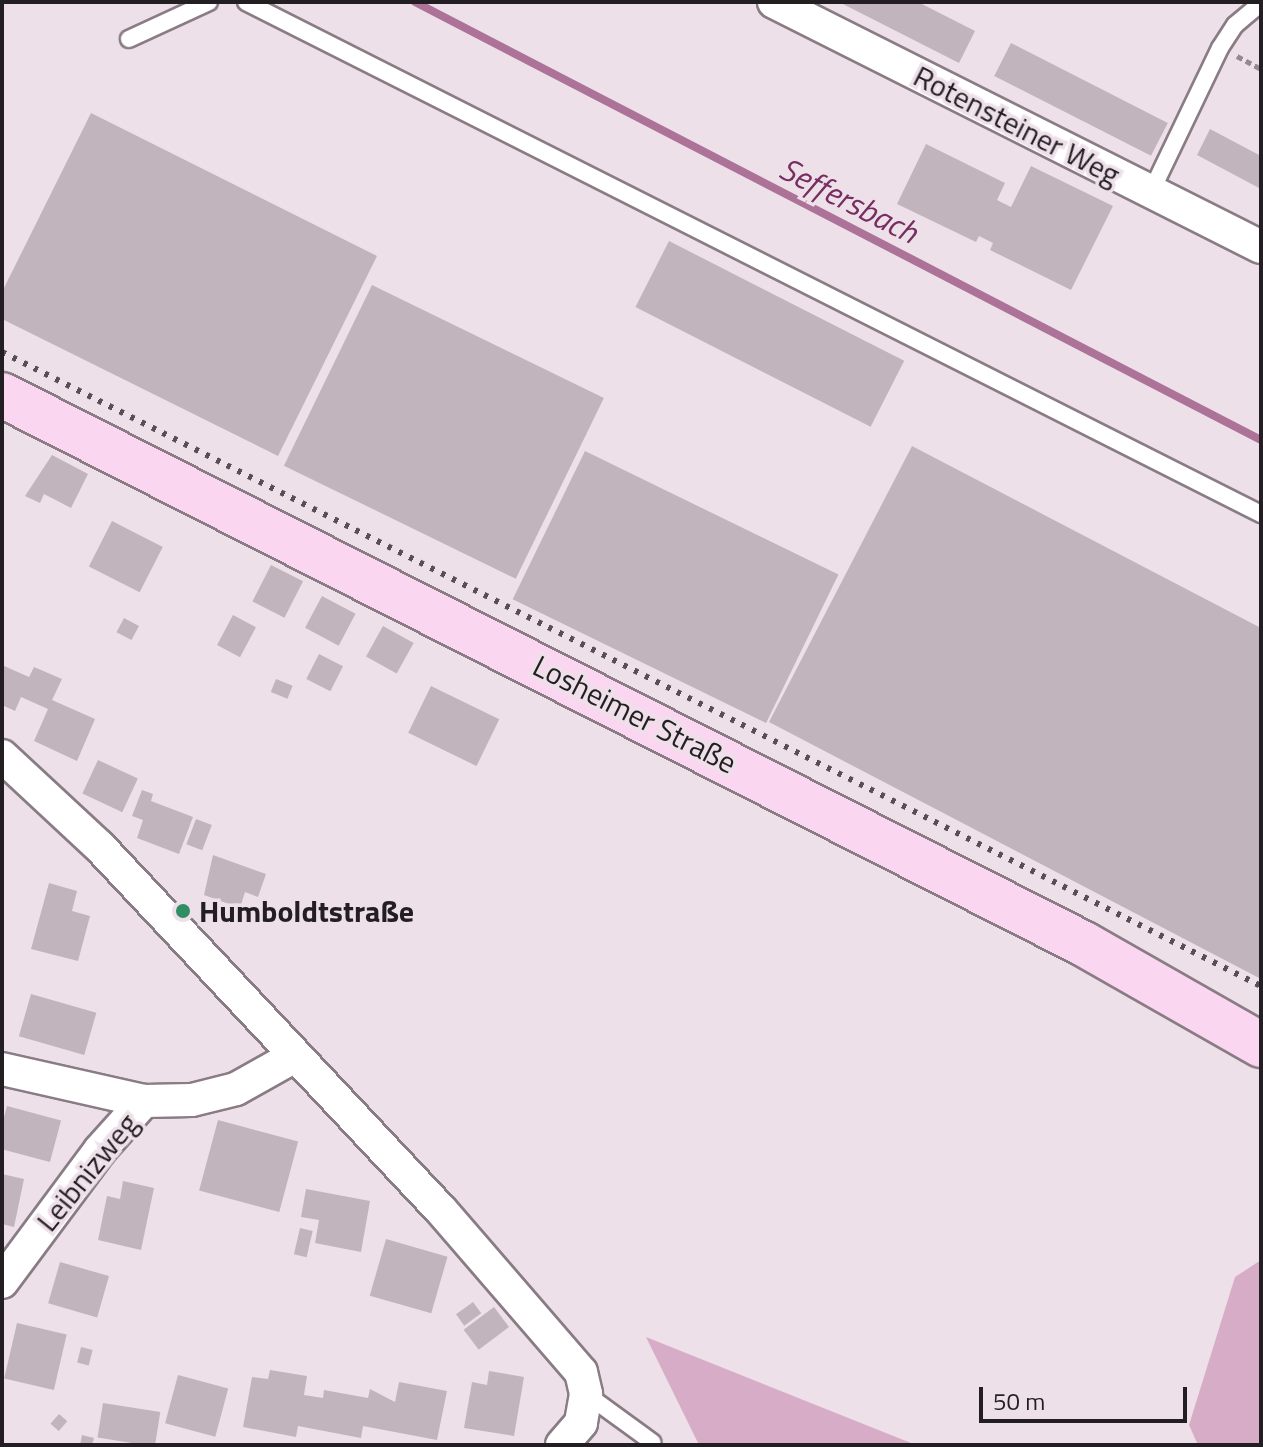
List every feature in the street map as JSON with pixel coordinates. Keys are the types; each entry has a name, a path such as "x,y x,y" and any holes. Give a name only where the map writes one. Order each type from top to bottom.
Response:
{"main road":[{"name":"Losheimer Straße","path":"2,395 1084,944 1261,1045"}],"street":[{"name":"Rotensteiner Weg","path":"774,2 1261,247"},
{"path":"2,756 99,846 526,1304 581,1372 586,1394 581,1423 562,1445"},
{"path":"2,1069 144,1101 192,1100 236,1089 295,1056"},
{"name":"Leibnizweg","path":"2,1282 144,1101"}],"lane":[{"path":"129,39 209,2"},
{"path":"246,2 1261,514"},
{"path":"1151,192 1220,48 1235,25 1261,3"},
{"path":"586,1394 652,1442"}],"shaded area":[{"path":"1261,1260 1261,1445 1198,1445 1189,1425 1235,1277"},
{"path":"646,1337 916,1445 699,1445"}],"building":[{"path":"839,2 918,2 975,31 959,63"},
{"path":"1011,43 1168,123 1151,156 994,76"},
{"path":"91,113 377,256 278,456 2,319 2,292"},
{"path":"1210,129 1261,156 1261,189 1197,155"},
{"path":"926,144 1005,183 997,200 1011,207 1031,166 1113,206 1071,290 990,250 993,243 979,236 976,242 897,204"},
{"path":"669,241 904,361 871,427 635,307"},
{"path":"372,285 604,398 516,579 284,466"},
{"path":"912,446 1261,628 1261,979 769,722"},
{"path":"585,451 838,575 766,723 513,599"},
{"path":"52,455 88,474 71,508 44,494 40,503 25,496"},
{"path":"112,521 163,547 140,592 89,566"},
{"path":"271,565 303,581 284,618 252,602"},
{"path":"322,596 356,614 339,646 305,628"},
{"path":"233,615 256,627 240,657 217,645"},
{"path":"124,618 139,626 131,640 116,632"},
{"path":"383,626 414,643 397,674 366,657"},
{"path":"319,654 343,666 330,691 306,679"},
{"path":"2,665 29,677 34,667 62,679 52,700 95,719 77,761 34,741 48,709 21,697 15,711 2,705"},
{"path":"276,679 293,686 287,699 271,692"},
{"path":"431,686 499,719 477,766 408,733"},
{"path":"98,760 138,779 122,812 82,794"},
{"path":"142,790 153,794 151,801 193,817 179,854 137,838 143,820 132,816"},
{"path":"196,819 212,825 202,850 186,844"},
{"path":"213,855 266,874 258,897 245,892 240,908 204,895"},
{"path":"49,883 77,891 72,911 90,916 78,961 31,949"},
{"path":"31,994 96,1013 84,1055 19,1036"},
{"path":"7,1106 61,1120 50,1162 2,1149 2,1125"},
{"path":"218,1120 298,1141 279,1212 199,1191"},
{"path":"2,1174 24,1179 14,1227 2,1224"},
{"path":"123,1181 154,1188 141,1250 98,1240 107,1196 120,1199"},
{"path":"306,1189 370,1201 361,1252 315,1243 319,1220 301,1217"},
{"path":"300,1228 313,1231 307,1257 294,1254"},
{"path":"386,1239 448,1257 431,1313 370,1296"},
{"path":"60,1262 109,1276 97,1317 48,1303"},
{"path":"473,1302 481,1313 464,1326 456,1314"},
{"path":"494,1307 509,1327 479,1350 464,1330"},
{"path":"17,1323 67,1334 54,1390 4,1379"},
{"path":"81,1347 93,1350 89,1365 77,1363"},
{"path":"270,1370 307,1376 304,1395 323,1398 324,1390 368,1398 370,1389 395,1402 399,1382 447,1391 437,1440 363,1426 361,1438 298,1426 296,1437 243,1427 252,1377 268,1379"},
{"path":"489,1371 524,1377 514,1436 464,1428 472,1382 487,1385"},
{"path":"178,1375 228,1388 215,1437 165,1423"},
{"path":"103,1403 160,1412 155,1445 98,1438"},
{"path":"59,1414 67,1421 59,1431 50,1424"},
{"path":"82,1435 94,1438 92,1445 80,1445"}],"waterway":[{"name":"Seffersbach","path":"415,2 1261,440"}],"railway":[{"path":"2,352 1261,986"}],"place":[{"name":"Humboldtstraße","path":"183,911"}]}
